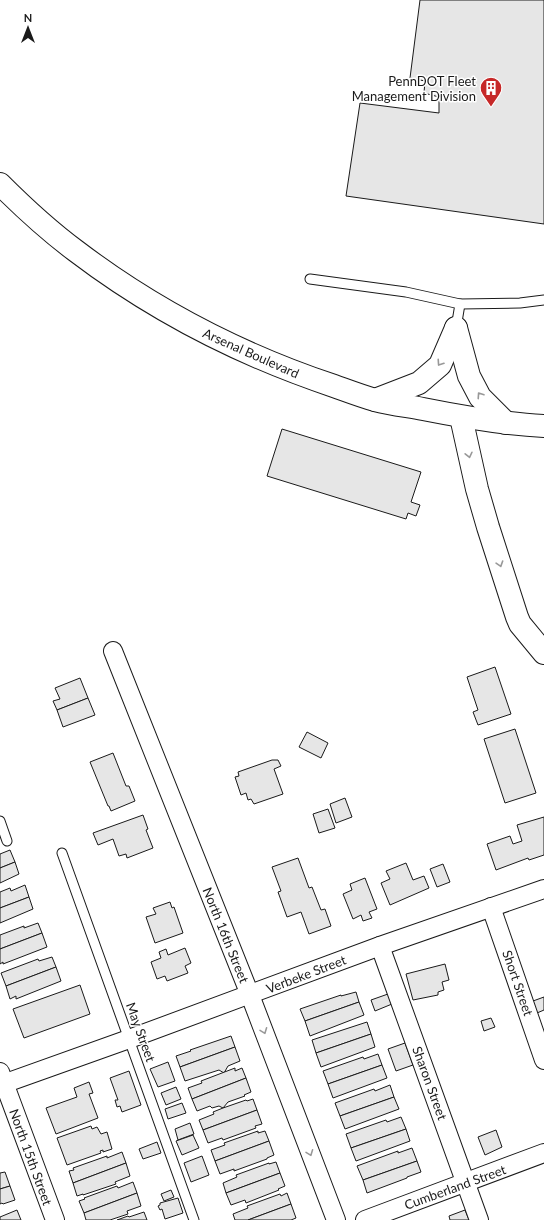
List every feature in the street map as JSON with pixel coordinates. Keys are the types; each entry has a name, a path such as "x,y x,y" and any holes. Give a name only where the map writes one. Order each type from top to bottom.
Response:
{"main road":[{"name":"Arsenal Boulevard","path":"0,184 36,218 75,250 116,280 157,306 244,352 293,372 375,400 461,417 544,426"},
{"path":"375,400 419,383 440,365 456,328"},
{"path":"456,328 469,376 480,397 506,423"},
{"path":"461,417 488,527 517,617 520,624 544,653"}],"street":[{"name":"North 16th Street","path":"113,651 250,995 336,1220"},
{"name":"Verbeke Street","path":"1,1080 129,1039 380,946 544,889"},
{"name":"Short Street","path":"491,907 544,1060"},
{"name":"Sharon Street","path":"380,946 479,1220"},
{"name":"North 15th Street","path":"1,1080 55,1220"},
{"name":"Cumberland Street","path":"365,1220 544,1153"}],"lane":[{"path":"310,279 406,292 460,304 520,303 544,300"},
{"path":"456,328 460,304"},
{"path":"0,821 7,841"},
{"name":"May Street","path":"62,853 194,1220"}],"building":[{"name":"PennDOT Fleet Management Division","path":"420,0 544,0 544,224 346,196 360,103 439,113 439,97 424,93 425,81 410,78"},
{"path":"282,429 421,472 411,502 420,505 416,516 408,513 406,519 267,476"},
{"path":"495,667 511,714 478,725 473,712 478,710 467,677"},
{"path":"80,678 88,698 57,710 53,701 60,699 55,688"},
{"path":"88,698 95,715 63,727 57,710"},
{"path":"515,729 536,793 505,803 484,739"},
{"path":"307,732 328,743 321,758 299,747"},
{"path":"113,753 126,786 129,786 135,801 111,811 90,762"},
{"path":"272,760 278,760 281,766 274,769 283,794 254,804 251,799 248,800 246,793 241,795 235,777 239,776 238,772"},
{"path":"345,798 352,817 336,823 330,804"},
{"path":"328,809 335,828 319,833 313,814"},
{"path":"143,815 148,829 146,830 153,848 127,858 126,854 119,856 113,839 98,845 93,833"},
{"path":"544,817 544,855 529,860 528,858 496,870 487,844 510,836 513,844 522,841 517,825"},
{"path":"10,850 15,862 0,868 0,854"},
{"path":"298,858 309,888 312,887 321,910 325,909 331,926 309,934 301,912 287,917 278,892 281,891 272,867"},
{"path":"15,862 19,874 0,883 0,868"},
{"path":"406,863 413,880 424,876 429,888 390,905 381,883 390,879 386,871"},
{"path":"443,864 450,882 437,887 430,869"},
{"path":"365,878 377,909 369,912 372,918 363,921 361,915 353,919 343,894 352,890 350,884"},
{"path":"25,885 29,897 0,908 0,892 10,888 11,891"},
{"path":"29,897 33,909 0,923 0,908"},
{"path":"170,902 172,908 174,907 183,933 155,943 146,917 156,914 153,908"},
{"path":"38,923 42,933 0,949 0,935 24,926 24,928"},
{"path":"42,933 47,947 0,964 0,949"},
{"path":"185,948 191,963 185,966 188,973 167,981 165,976 157,979 151,962 161,958 159,952 166,949 168,955"},
{"path":"52,957 56,967 6,986 1,973 38,959 39,961"},
{"path":"445,964 449,980 442,982 444,990 438,992 438,995 413,1000 406,974"},
{"path":"56,967 61,981 16,999 16,996 10,999 6,986"},
{"path":"80,985 90,1014 24,1038 13,1009"},
{"path":"356,992 359,1002 305,1021 300,1009 341,995"},
{"path":"388,994 392,1004 375,1011 371,1000"},
{"path":"544,997 544,1010 537,1013 533,1001"},
{"path":"359,1002 364,1015 310,1036 305,1021"},
{"path":"491,1018 495,1027 484,1031 481,1021"},
{"path":"367,1022 371,1034 316,1053 312,1040"},
{"path":"371,1034 375,1047 321,1067 316,1053"},
{"path":"231,1036 235,1047 180,1067 176,1056"},
{"path":"405,1043 413,1065 396,1071 388,1049"},
{"path":"235,1047 240,1061 228,1066 224,1073 219,1070 185,1081 180,1067"},
{"path":"378,1054 382,1065 328,1084 323,1071 363,1057 364,1059"},
{"path":"168,1062 175,1081 158,1087 150,1069"},
{"path":"382,1065 387,1078 333,1098 328,1084"},
{"path":"235,1068 235,1071 242,1068 246,1078 192,1099 188,1088 202,1083 201,1081"},
{"path":"129,1071 141,1105 122,1112 120,1106 117,1107 115,1100 118,1100 110,1078"},
{"path":"246,1078 251,1092 244,1095 245,1096 228,1102 223,1108 219,1106 212,1108 210,1106 197,1111 192,1099"},
{"path":"89,1082 93,1093 89,1094 98,1118 56,1134 46,1108 77,1097 74,1088"},
{"path":"390,1085 394,1097 340,1116 335,1103"},
{"path":"176,1087 181,1099 166,1105 161,1093"},
{"path":"394,1097 399,1109 345,1129 340,1116"},
{"path":"253,1099 257,1110 203,1130 199,1120 214,1114 213,1112 223,1108"},
{"path":"182,1103 186,1113 168,1119 165,1109"},
{"path":"257,1110 262,1124 255,1126 256,1128 223,1140 222,1138 208,1143 203,1130"},
{"path":"401,1117 406,1129 351,1148 346,1134 386,1120 387,1122"},
{"path":"190,1123 194,1134 178,1140 175,1129"},
{"path":"91,1126 92,1129 97,1127 101,1134 107,1132 112,1149 103,1152 103,1150 100,1151 101,1153 67,1165 57,1138"},
{"path":"406,1129 410,1141 356,1161 351,1148"},
{"path":"496,1130 502,1147 485,1155 478,1137"},
{"path":"258,1131 258,1133 265,1131 269,1141 215,1161 211,1150 225,1145 224,1143"},
{"path":"193,1135 199,1148 182,1155 176,1141"},
{"path":"269,1141 274,1155 234,1171 234,1169 220,1174 215,1161"},
{"path":"157,1142 161,1153 143,1159 139,1149"},
{"path":"412,1148 417,1161 363,1180 357,1166 398,1151 398,1153"},
{"path":"122,1152 126,1163 73,1183 69,1171 74,1170 73,1168"},
{"path":"202,1156 209,1175 191,1182 184,1163"},
{"path":"417,1161 421,1172 367,1193 363,1180"},
{"path":"276,1162 280,1173 226,1193 223,1183 237,1177 236,1175 269,1163"},
{"path":"126,1163 130,1176 115,1182 116,1184 77,1196 73,1183"},
{"path":"5,1172 10,1186 0,1189 0,1173"},
{"path":"280,1173 285,1186 278,1189 279,1190 246,1203 245,1200 231,1205 226,1193"},
{"path":"133,1182 137,1193 84,1213 79,1201 117,1186 118,1188"},
{"path":"10,1186 15,1200 0,1204 0,1189"},
{"path":"171,1190 174,1197 164,1201 161,1194"},
{"path":"137,1193 141,1206 127,1211 128,1214 110,1220 86,1220 84,1213"},
{"path":"287,1193 291,1204 248,1220 235,1220 233,1214 248,1208 247,1206 280,1194 281,1196"},
{"path":"178,1198 183,1213 165,1219 162,1209 160,1210 158,1206 160,1203"},
{"path":"291,1204 296,1218 291,1220 248,1220"},
{"path":"17,1210 21,1220 0,1220 0,1217"},
{"path":"465,1210 469,1220 450,1220 449,1216"},
{"path":"144,1212 147,1220 117,1220 128,1216 129,1217"}],"place":[{"name":"PennDOT Fleet Management Division","path":"491,108"}]}
